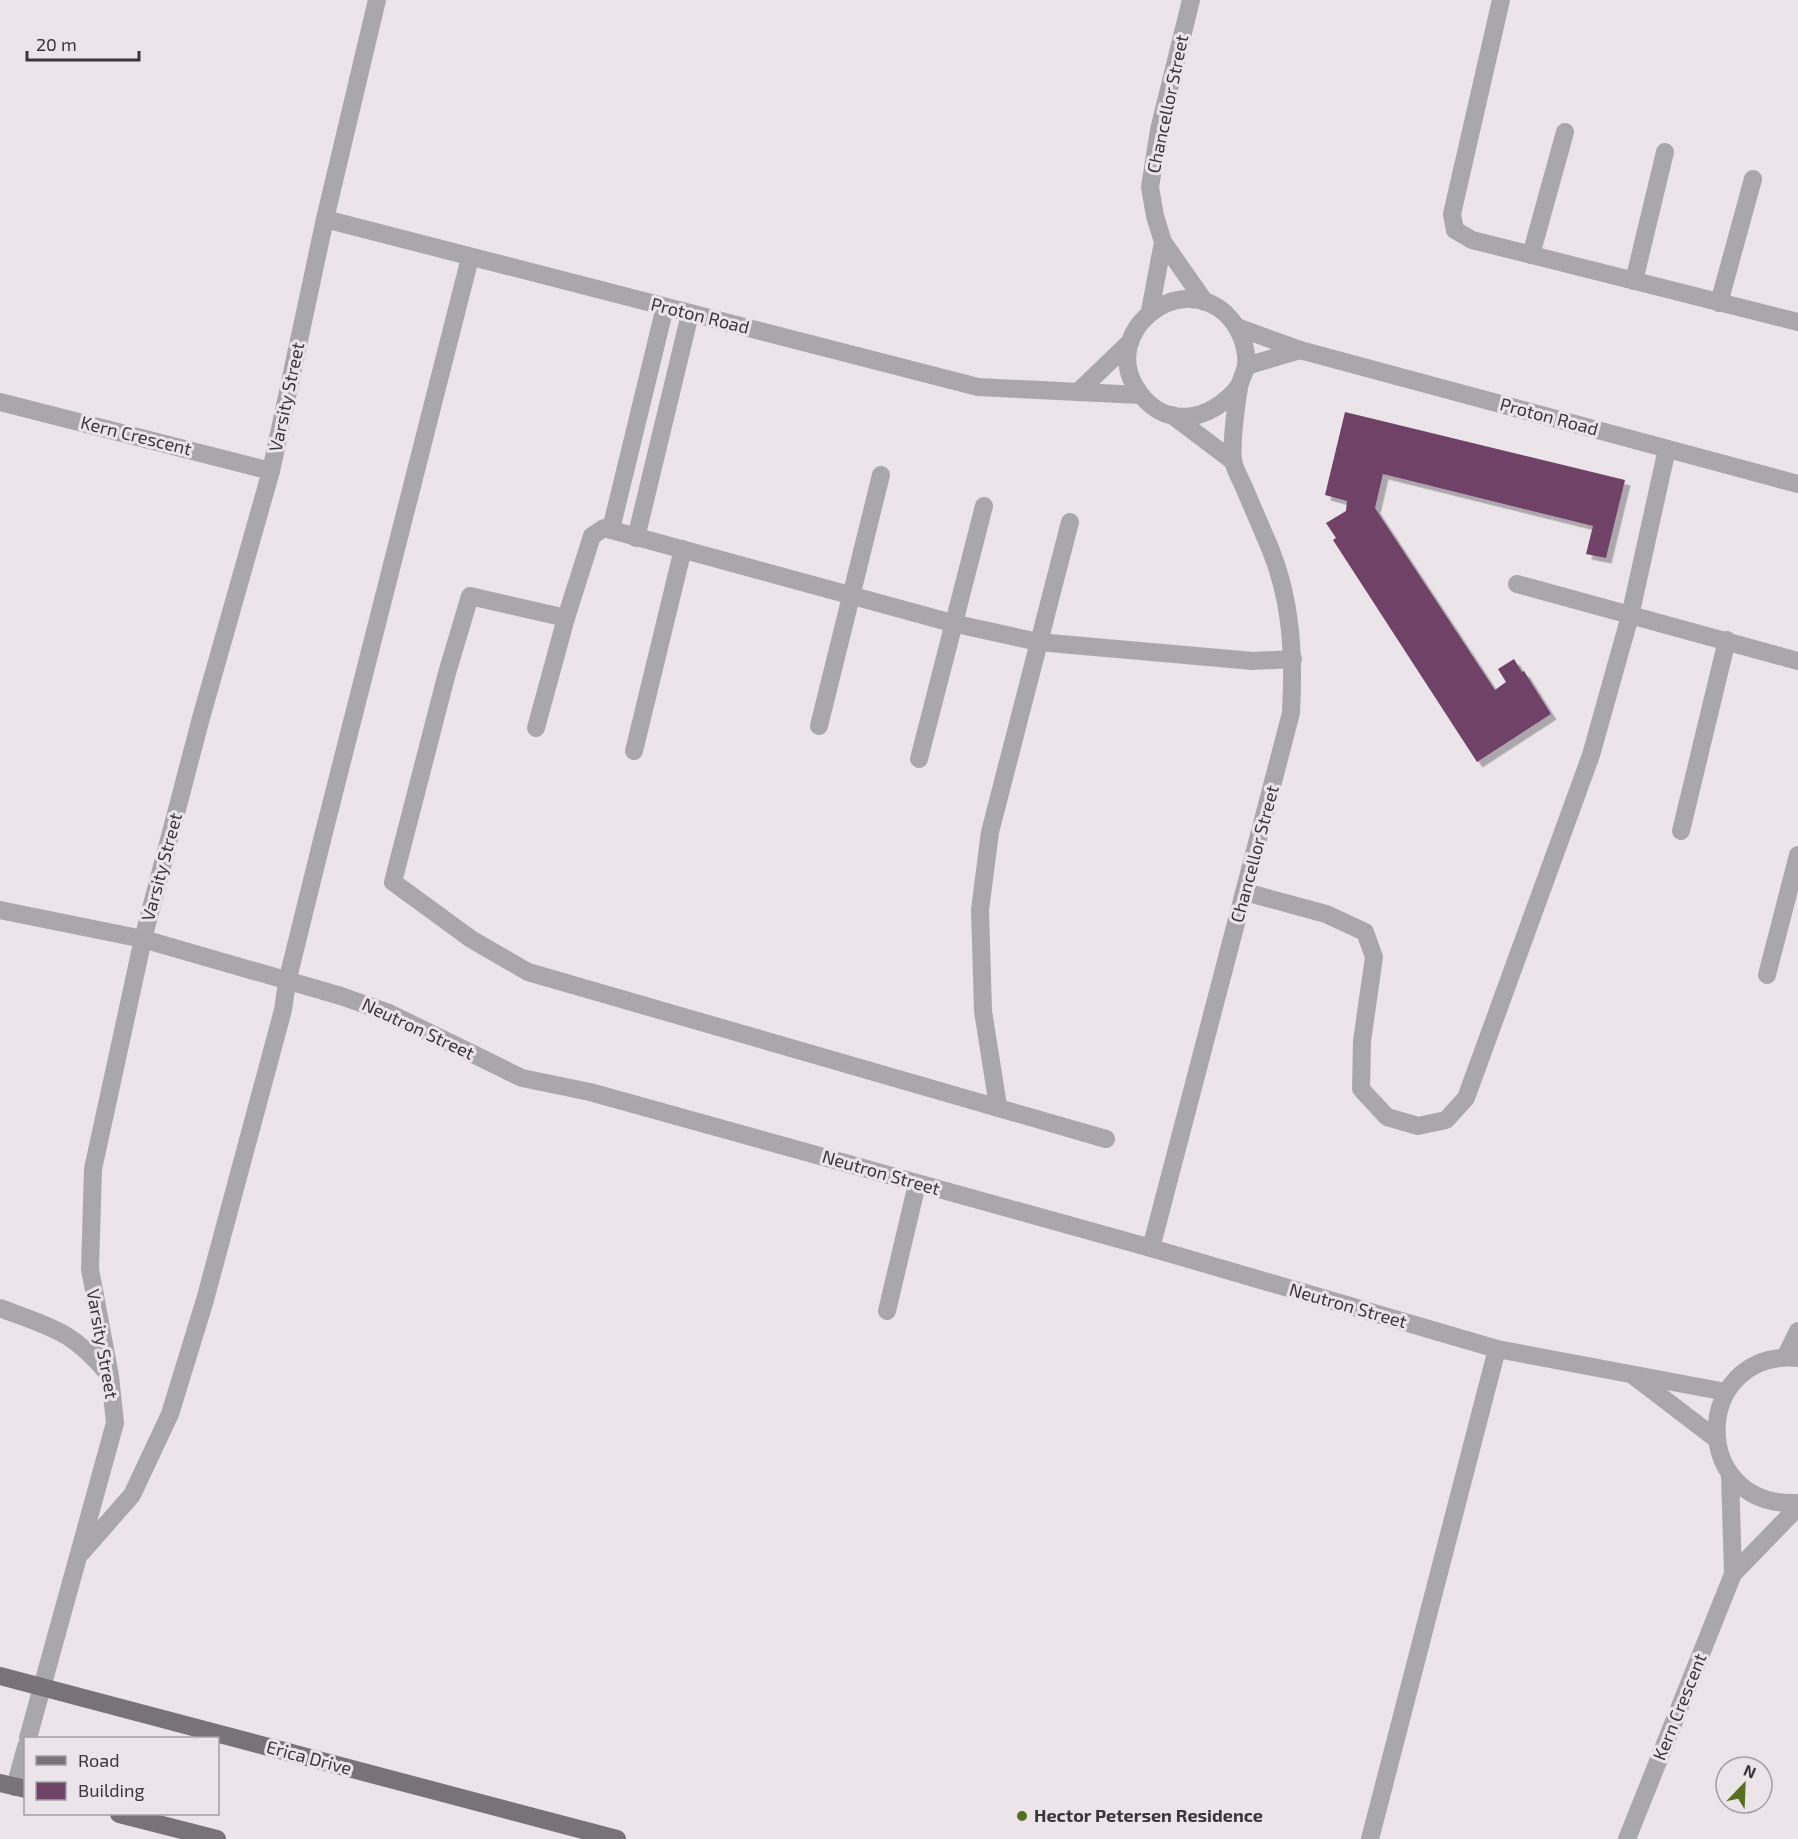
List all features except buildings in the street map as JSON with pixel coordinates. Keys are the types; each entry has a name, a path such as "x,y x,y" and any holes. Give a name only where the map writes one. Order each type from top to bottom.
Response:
{"main road":[{"name":"Erica Drive","path":"0,1676 617,1839"},
{"path":"123,1815 217,1839"}],"street":[{"name":"Varsity Street","path":"28,1737 115,1423 110,1376 90,1269 93,1168 143,939 201,718 271,471 325,219 377,0"},
{"name":"Chancellor Street","path":"1191,0 1158,130 1150,187 1155,216 1163,242 1205,302"},
{"path":"1501,0 1452,214 1455,230 1472,240 1798,322"},
{"path":"1531,255 1565,132"},
{"path":"1634,281 1665,152"},
{"path":"1719,303 1753,179"},
{"name":"Proton Road","path":"325,219 978,387 1140,395"},
{"name":"Chancellor Street","path":"1150,311 1163,242"},
{"path":"78,1557 132,1494 170,1414 208,1289 283,1010 287,982 470,258"},
{"path":"1185,299 1205,302 1224,312 1237,327 1245,346 1246,366 1239,386 1227,401 1210,412 1190,418 1171,415 1154,408 1140,395 1131,379 1127,360 1130,342 1137,325 1150,311 1167,302 1185,299"},
{"path":"611,529 665,307"},
{"path":"636,538 690,314"},
{"name":"Proton Road","path":"1237,327 1300,350 1798,484"},
{"path":"1078,392 1130,342"},
{"path":"1246,366 1300,350"},
{"name":"Chancellor Street","path":"1151,1248 1291,713 1293,659 1289,613 1271,551 1233,461 1239,386"},
{"name":"Kern Crescent","path":"0,402 271,471"},
{"path":"1171,415 1233,461"},
{"path":"1245,892 1326,914 1365,932 1374,957 1362,1041 1361,1089 1387,1117 1418,1126 1446,1120 1466,1098 1591,755 1630,616 1667,449"},
{"path":"819,726 882,475"},
{"path":"919,759 952,623 984,506"},
{"path":"998,1106 983,1011 980,910 990,832 1070,522"},
{"path":"536,728 566,618 592,536 604,528 851,597 1038,642 1253,661 1293,659"},
{"path":"634,751 683,549"},
{"path":"1517,584 1798,661"},
{"path":"566,618 470,596 447,673 393,882 471,939 528,972 1106,1139"},
{"path":"1681,831 1727,640"},
{"path":"1767,975 1798,855"},
{"name":"Neutron Street","path":"0,910 143,939 341,996 389,1013 522,1077 590,1092 1151,1248 1497,1349 1726,1392"},
{"path":"887,1311 917,1184"},
{"path":"0,1308 67,1334 88,1350 110,1376"},
{"path":"1798,1331 1791,1357 1762,1362 1741,1374 1726,1392 1717,1414 1715,1438 1720,1457 1730,1475 1745,1489 1762,1499 1798,1505"},
{"path":"1370,1839 1497,1349"},
{"name":"Neutron Street","path":"1630,1374 1715,1438"},
{"name":"Kern Crescent","path":"1730,1475 1732,1574"},
{"name":"Kern Crescent","path":"1627,1839 1732,1574 1798,1505"},
{"path":"14,1786 24,1754"}],"place":[{"name":"Hector Petersen Residence","path":"1022,1816"}]}
